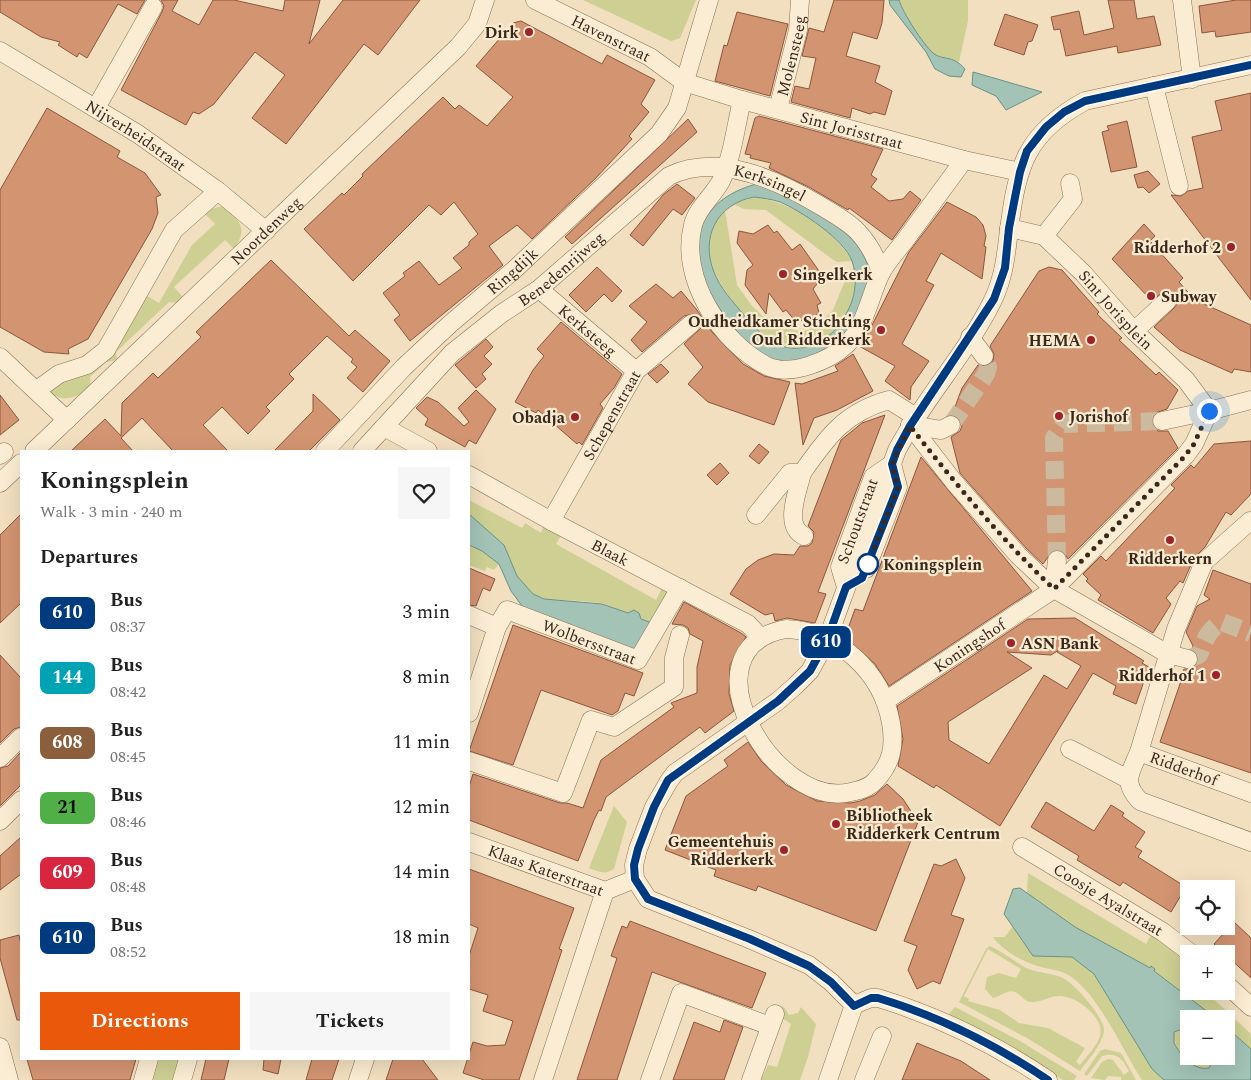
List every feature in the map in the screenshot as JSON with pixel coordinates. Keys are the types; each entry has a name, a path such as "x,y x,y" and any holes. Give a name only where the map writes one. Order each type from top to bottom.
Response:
{"street":[{"name":"Noordenweg","path":"35,450 458,47 477,24 485,0"},
{"name":"Havenstraat","path":"535,0 650,57 684,82"},
{"name":"Ringdijk","path":"326,450 404,366 514,269 659,134 677,108 709,0"},
{"name":"Molensteeg","path":"778,110 798,30 800,0"},
{"path":"1182,0 1192,79"},
{"path":"96,108 153,7"},
{"name":"Nijverheidstraat","path":"0,50 138,134 218,191 266,231"},
{"name":"Schoutstraat","path":"829,635 892,464 913,421 994,299 1005,268 1009,228 1020,172 1027,151 1046,127 1064,112 1085,101 1251,65"},
{"name":"Sint Jorisstraat","path":"684,82 742,100 964,160 1020,172"},
{"path":"1154,86 1179,186"},
{"path":"725,169 742,100"},
{"name":"Kerksingel","path":"881,272 867,244 855,229 790,188 751,172 725,169 721,180 696,217 690,244 691,263 695,279 709,309 746,353 774,369 786,370 814,364 843,348 853,337 881,272 964,160"},
{"name":"Benedenrijweg","path":"363,450 452,353 501,314 539,289 669,176 684,168 725,169"},
{"path":"1009,228 1044,236 1073,199 1070,183"},
{"path":"37,390 60,374 87,365 106,350 174,230 218,191"},
{"name":"Sint Jorisplein","path":"1044,236 1083,273 1134,331 1186,380 1209,411"},
{"name":"Kerksteeg","path":"539,289 636,371"},
{"path":"1134,331 1167,301"},
{"name":"Schepenstraat","path":"551,521 636,371 691,324"},
{"path":"970,337 984,356"},
{"path":"0,357 67,420"},
{"path":"804,536 795,529 792,521 802,473 838,426 877,403 890,400 913,421 954,482 1018,556 1054,589 1168,654 1188,660"},
{"path":"1162,421 1251,400"},
{"path":"1054,589 1185,456 1194,444 1209,411"},
{"path":"913,421 941,430 951,425"},
{"path":"384,427 426,450"},
{"path":"0,483 20,464"},
{"path":"756,515 790,473 802,473"},
{"name":"Blaak","path":"470,475 551,521 677,587 757,633"},
{"path":"1139,752 1168,654 1204,562 1250,521"},
{"path":"1054,589 1057,560"},
{"name":"Wolbersstraat","path":"470,710 497,627 507,610 638,660 677,587"},
{"name":"Koningshof","path":"885,701 1054,589"},
{"path":"470,615 497,627"},
{"path":"802,629 829,635 870,673 885,701 892,732 893,747 891,759 886,770 873,784 846,794 828,792 792,776 773,761 744,726 738,684 744,656 757,633 802,629"},
{"path":"470,761 562,794 591,720 614,727 674,687 674,658 680,635"},
{"path":"829,635 810,671 796,686 668,780 654,807 634,865 635,879 640,890 654,902 750,939 809,966 831,982 854,1006"},
{"path":"0,758 20,738"},
{"path":"1070,749 1128,779 1130,791 1140,801 1251,842"},
{"name":"Ridderhof","path":"1128,779 1139,752 1251,793"},
{"path":"0,821 20,801"},
{"name":"Klaas Katerstraat","path":"470,842 605,891 635,879"},
{"name":"Coosje Ayalstraat","path":"1022,847 1164,932 1181,945"},
{"path":"543,1080 605,891"},
{"path":"1235,992 1251,1007"},
{"path":"650,1080 681,993 773,1020 751,1080"},
{"path":"828,1080 854,1006 871,998 878,998 926,1014 966,1033 1048,1080"},
{"path":"864,1080 882,1036"},
{"path":"0,1047 9,1080"},
{"path":"144,1080 149,1060"},
{"path":"182,1080 188,1060"},
{"path":"358,1080 365,1060"}],"green space":[{"path":"583,0 696,0 680,38 671,41"},
{"path":"899,0 968,0 968,21 959,62 932,52 915,30"},
{"path":"754,197 782,204 810,218 834,238 852,261 837,262 766,210 744,209 733,204"},
{"path":"223,206 234,216 240,225 241,235 234,249 225,240 174,287 183,297 177,303 169,302 116,352 117,360 106,362 90,377 91,386 86,390 70,398 59,397 48,391 54,384 73,377 144,294 159,303 192,245 215,224 202,211"},
{"path":"725,210 737,285 752,306 768,321 801,332 816,327 833,310 849,271 854,269 853,295 847,313 834,331 826,338 806,348 795,349 778,345 757,329 733,302 717,277 709,251 710,237 715,224"},
{"path":"470,501 522,528 525,523 541,533 544,525 562,534 556,544 656,600 662,588 670,592 652,623 641,619 639,613 628,613 602,603 544,599 533,594 517,576 504,545 470,515"},
{"path":"470,546 482,551 499,564 494,570 487,567 485,571 470,565"},
{"path":"614,806 627,822 614,869 608,872 599,872 589,868"},
{"path":"1028,873 1146,944 1152,933 1180,953 1180,991 1154,971 1155,969 1152,966 1150,968 1075,927 1027,893"},
{"path":"1012,927 1033,956 1072,957 1094,974 1152,1069 1164,1080 1142,1080 1110,1024 1081,985 1070,976 1057,970 1034,965 1017,957 1001,946 993,937 1005,937"},
{"path":"990,946 1026,968 1063,978 1075,987 1089,1002 1100,1019 1104,1032 1097,1048 1080,1071 1027,1038 959,1002 986,949","holes":["988,949 1021,969 1016,978 999,973 987,977 985,989 993,998 1012,991 1031,1002 1058,996 1067,997 1082,1004 1094,1015 1098,1022 1100,1036 1080,1065 1076,1062 1085,1048 1048,1028 1019,1023 1000,1010 968,1001 969,999 964,996"]},
{"path":"1192,1000 1215,1000 1225,1010 1205,1010"},
{"path":"774,1004 784,1007 789,1015 798,1013 801,1007 816,1024 800,1080 761,1080 768,1065 777,1067 791,1024 770,1010"},
{"path":"955,1007 1020,1041 1077,1076 1074,1080 1063,1080 948,1015"},
{"path":"1235,1019 1251,1034 1251,1049 1235,1035"},
{"path":"1180,1030 1180,1052 1175,1043 1174,1032"},
{"path":"1105,1049 1121,1053 1136,1080 1121,1080 1121,1077 1108,1076 1105,1080 1091,1078 1102,1062 1108,1059 1113,1060 1124,1075 1129,1071 1122,1060 1112,1055 1102,1056 1087,1076 1084,1074 1100,1051"},
{"path":"159,1060 180,1060 175,1080 153,1080"},
{"path":"1192,1065 1210,1065 1209,1068 1195,1068"}],"shaded area":[{"path":"889,0 899,0 914,28 933,53 956,61 965,69 961,77 949,76 935,69 926,52 890,5"},
{"path":"973,72 1042,92 1006,110 996,96 972,85"},
{"path":"756,184 776,190 823,216 850,237 860,249 867,262 869,277 866,294 849,329 837,343 806,359 793,362 777,361 762,355 749,344 718,307 707,286 700,265 698,245 702,226 713,209 730,195","holes":["754,197 780,202 810,219 831,235 852,261 855,272 855,284 850,306 832,333 802,348 779,345 762,334 731,300 714,272 709,246 715,224 730,207"]},
{"path":"470,515 504,545 517,576 533,594 544,599 602,604 628,613 634,610 639,613 641,619 652,623 636,652 525,610 511,591 499,564 482,551 470,545"},
{"path":"1020,888 1075,927 1150,968 1151,966 1155,969 1154,971 1180,991 1180,1000 1192,1000 1205,1010 1180,1010 1180,1030 1174,1032 1174,1043 1180,1053 1180,1065 1209,1068 1210,1065 1235,1065 1235,1035 1251,1049 1251,1080 1164,1080 1152,1069 1094,974 1072,957 1033,956 1004,914 1013,889"}],"building":[{"path":"0,0 145,0 137,14 118,4 87,58 79,53 77,57 58,45 60,42 41,37 0,12"},
{"path":"161,0 178,0 172,11 199,25 213,0 234,0 283,11 285,0 320,0 309,44 343,0 420,0 378,55 364,44 286,144 252,118 285,75 255,52 214,104 199,114 193,112 186,125 121,90 162,12 164,6"},
{"path":"834,0 884,0 882,23 877,39 853,32 846,56 880,66 875,82 892,91 885,115 874,112 870,114 852,108 850,118 791,102 795,86 809,89 816,58 802,56 809,28 824,32"},
{"path":"1108,0 1134,0 1137,19 1154,16 1161,45 1118,53 1117,46 1066,56 1060,29 1054,30 1051,17 1079,11 1084,35 1114,28"},
{"path":"1236,0 1251,0 1251,32 1216,37 1215,31 1202,33 1199,6"},
{"path":"737,12 788,24 770,96 715,81 724,45 727,46"},
{"path":"1005,14 1038,25 1032,41 1028,42 1024,55 994,45"},
{"path":"521,21 602,64 607,55 655,80 641,104 649,112 629,136 632,139 596,178 532,239 517,225 489,246 503,265 410,341 394,320 400,315 383,293 405,276 403,273 419,261 439,285 462,268 453,258 469,245 469,242 478,234 454,202 441,215 429,205 353,281 304,229 342,193 344,195 363,176 362,174 443,97 455,109 459,105 487,126 513,97 476,66 513,23"},
{"name":"Ridderhof 2","path":"1251,93 1251,300 1171,195 1181,196 1188,191 1203,188 1192,137 1222,130 1215,101"},
{"path":"47,108 120,151 117,157 145,173 161,195 156,197 158,213 152,229 88,339 68,349 69,354 44,352 0,327 0,190"},
{"path":"759,116 883,149 871,175 877,179 871,187 889,201 903,199 910,191 921,200 892,240 849,208 848,210 809,187 769,168 771,163 750,158 751,155 745,154 755,118"},
{"path":"688,119 697,132 572,244 565,237"},
{"path":"1127,121 1137,167 1111,172 1102,132 1109,130 1107,126"},
{"path":"1148,171 1160,184 1149,193 1143,187 1138,188 1134,175"},
{"path":"677,184 695,198 682,215 673,209 643,246 630,235 663,195"},
{"path":"947,202 976,217 983,225 986,236 984,246 986,247 982,279 941,253 926,281 934,285 902,344 929,361 911,387 910,400 885,381 895,366 859,346 868,333 909,252"},
{"path":"1144,224 1155,236 1150,241 1183,278 1179,282 1195,300 1251,325 1251,372 1234,369 1232,373 1180,350 1154,327 1177,304 1175,294 1164,291 1152,301 1112,259"},
{"name":"Singelkerk","path":"768,225 774,233 777,231 792,250 800,244 819,271 811,276 817,284 813,289 821,303 817,305 819,313 805,322 803,320 796,322 786,310 783,312 769,293 766,314 745,285 747,270 753,265 737,243 739,231 753,234"},
{"path":"271,260 349,336 355,330 390,361 363,392 347,378 357,367 351,362 353,359 327,336 289,374 294,379 266,407 270,411 248,434 222,407 203,425 227,450 172,450 142,418 121,438 132,450 72,450 105,419 121,436 122,403 153,373 158,378 201,337 196,332"},
{"path":"597,267 622,291 612,302 604,294 586,312 569,295"},
{"name":"Jorishof","path":"1049,267 1062,270 1099,312 1097,314 1122,338 1119,340 1156,375 1159,372 1178,390 1167,409 1155,413 1152,423 1158,431 1168,431 1178,448 1068,559 1063,551 1053,550 1043,564 1026,548 960,473 951,437 960,431 962,426 960,420 952,415 962,388 978,365 986,366 993,361 994,354 990,346 1039,271"},
{"path":"656,284 673,298 681,291 712,332 743,364 764,376 790,382 774,425 708,402 688,384 703,367 684,344 701,328 701,322 695,314 684,316 642,352 631,340 647,322 629,306"},
{"path":"561,322 622,374 614,388 600,404 603,408 582,445 579,442 577,444 538,410 536,413 515,402 533,370 544,356 537,349"},
{"path":"486,339 493,347 484,356 492,364 482,374 486,379 476,388 455,365"},
{"path":"853,354 873,391 837,410 814,418 803,445 795,383 802,384 838,371 835,366"},
{"path":"661,364 669,372 657,383 648,374"},
{"path":"476,390 496,409 476,444 469,440 465,447 425,425 428,419 416,408 427,397 438,402 464,426 469,422 458,408"},
{"path":"313,394 340,420 310,450 275,450 313,411"},
{"path":"0,395 19,420 0,435"},
{"path":"885,415 818,592 826,594 815,623 787,618 775,621 773,613 765,615 730,594 746,569 758,560 774,554 794,555 800,546 808,546 812,543 814,532 808,526 841,440 862,423"},
{"name":"Ridderkern","path":"1251,441 1251,494 1231,515 1226,512 1205,547 1194,558 1183,583 1180,581 1166,598 1171,604 1153,633 1098,600 1101,595 1086,581 1088,579 1083,574 1101,556 1106,561 1175,488 1171,485 1191,465 1194,468 1214,444"},
{"path":"759,444 769,452 759,464 749,456"},
{"path":"921,457 1032,591 889,686 875,664 845,637 855,609 863,611"},
{"path":"720,463 729,473 717,485 707,475"},
{"path":"20,515 20,604 0,623 0,535"},
{"path":"470,568 495,579 490,591 483,588 476,606 470,605"},
{"name":"Ridderhof 1","path":"1213,570 1251,584 1251,773 1160,742 1184,669 1191,669 1198,662 1198,656 1192,649 1193,646 1186,632 1197,606 1210,599 1204,595"},
{"path":"684,602 746,637 730,665 729,694 734,711 705,733 700,727 606,797 601,811 599,810 594,820 578,861 470,820 470,784 473,774 560,803 583,808 601,760 674,707 671,703 697,693 697,667 703,641 690,634 688,628 683,625 672,624"},
{"path":"1075,618 1144,661 1142,663 1149,667 1136,704 1113,694 1116,686 1093,673 1000,826 936,785 934,788 898,766 903,739 897,706 1028,619","holes":["1059,650 1057,652 1081,666 1067,689 1044,675 989,764 949,740 948,722 1032,668 1007,652 1051,655"]},
{"path":"513,625 643,673 634,696 625,693 618,711 612,715 541,690 513,765 470,751"},
{"path":"0,655 20,677 20,727 14,729 0,743"},
{"path":"748,742 761,761 786,785 817,801 851,803 860,801 875,795 887,784 903,799 918,822 876,931 758,886 756,891 714,876 716,870 665,850 686,796 728,766 724,760"},
{"path":"20,753 20,786 0,806 0,768 8,766"},
{"path":"1046,802 1094,831 1111,805 1124,813 1122,816 1145,832 1135,847 1142,851 1138,857 1180,883 1180,897 1171,912 1123,882 1120,886 1077,860 1079,856 1031,827"},
{"path":"20,838 20,875 0,890 0,856"},
{"path":"956,859 965,878 951,915 964,919 940,984 933,981 917,989 908,970 917,946 904,941 934,864 941,866"},
{"path":"470,869 574,908 559,949 562,950 519,1080 484,1080 463,1073 467,1060 470,1060 473,1042 487,1046 505,1045 513,1021 483,1011 488,995 470,989 470,953 478,928 470,924"},
{"path":"630,921 766,973 752,1008 652,972 617,1080 577,1080 617,958 611,956 622,926 627,928"},
{"path":"1235,923 1251,938 1251,978 1235,963 1235,945 1214,944 1222,935 1235,935"},
{"path":"19,935 20,1020 17,1020 0,958 0,940"},
{"path":"724,1020 743,1027 724,1080 673,1080 694,1022 720,1032"},
{"path":"917,1043 961,1061 990,1080 902,1080"},
{"path":"27,1060 136,1060 130,1080 33,1080"},
{"path":"206,1060 229,1060 224,1080 201,1080"},
{"path":"264,1060 281,1060 278,1074 263,1070"},
{"path":"312,1060 339,1060 332,1080 306,1080"},
{"path":"393,1060 423,1060 438,1080 386,1080"}],"tunnel":[{"path":"951,425 986,374 988,367 984,356"},
{"path":"1057,560 1054,438 1064,424 1162,421"},
{"path":"1188,659 1199,655 1210,632 1222,622 1251,633"}],"bus line":[{"name":"610","path":"1048,1080 1032,1069 966,1033 926,1014 878,998 863,1000 854,1006 831,982 809,966 750,939 648,899 640,890 635,879 634,865 654,807 660,792 668,780 796,686 810,671 819,656 827,640 846,587 862,578 898,487 892,464 897,450 910,426 994,299 1005,268 1009,228 1020,172 1027,151 1046,127 1064,112 1085,101 1251,65"}],"place":[{"name":"Dirk","path":"529,32"},
{"name":"Ridderhof 2","path":"1231,247"},
{"name":"Singelkerk","path":"783,274"},
{"name":"Subway","path":"1151,296"},
{"name":"Oudheidkamer Stichting Oud Ridderkerk","path":"881,330"},
{"name":"HEMA","path":"1091,340"},
{"name":"Jorishof","path":"1059,416"},
{"name":"Obadja","path":"575,417"},
{"name":"Ridderkern","path":"1170,540"},
{"name":"Koningsplein","path":"868,564"},
{"name":"ASN Bank","path":"1011,643"},
{"name":"Ridderhof 1","path":"1216,675"},
{"name":"Bibliotheek Ridderkerk Centrum","path":"836,824"},
{"name":"Gemeentehuis Ridderkerk","path":"784,850"}],"route":[{"path":"868,564 898,487 892,464 910,426 954,482 1018,556 1054,589 1185,456 1194,444 1209,411"}]}
